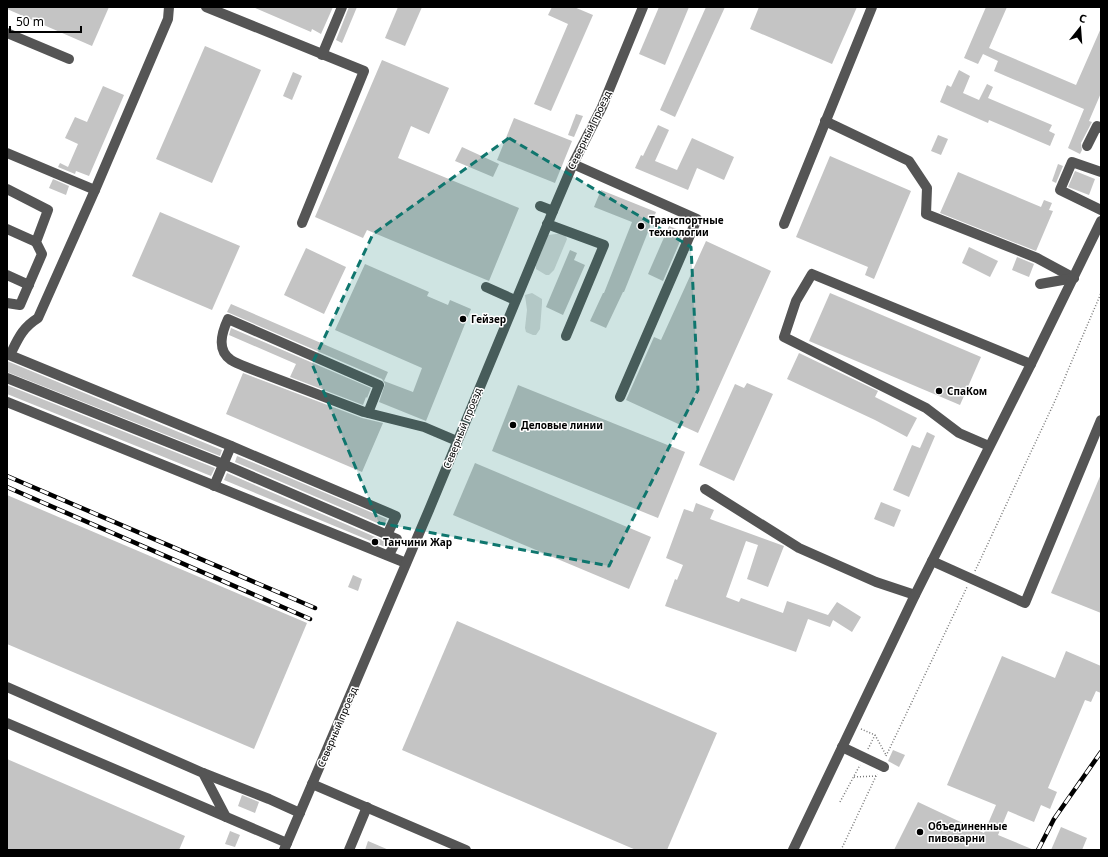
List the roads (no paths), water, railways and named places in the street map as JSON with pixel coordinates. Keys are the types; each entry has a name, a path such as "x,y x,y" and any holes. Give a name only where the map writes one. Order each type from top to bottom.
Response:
{"street":[{"path":"169,7 168,19 95,190 38,318 20,334 9,355 231,446 396,516 388,535"},
{"path":"206,7 364,71 302,223"},
{"path":"322,55 342,7"},
{"name":"Северный проезд","path":"286,846 547,224 573,164 602,107 643,7"},
{"path":"784,224 872,7"},
{"path":"7,33 69,59"},
{"path":"825,121 909,161 927,188 926,214 1037,258 1074,278"},
{"path":"1087,146 1097,126 1101,128"},
{"path":"7,153 95,190"},
{"path":"1101,172 1072,162 1060,190 1101,210"},
{"path":"573,164 697,219 620,398"},
{"path":"7,190 48,210 36,242"},
{"path":"540,206 553,211"},
{"path":"793,850 914,595 1074,278 1101,221"},
{"path":"547,224 604,245 566,336"},
{"path":"7,229 36,242 42,254 20,305 7,303"},
{"path":"989,446 959,433 926,408 784,337 796,301 812,274 1031,364"},
{"path":"7,275 28,285"},
{"path":"1040,284 1074,278"},
{"path":"486,287 515,300"},
{"path":"368,413 379,385 228,319 222,333 221,340 223,350 230,360 368,413 424,427 457,441"},
{"path":"7,378 223,464 397,539 389,555"},
{"path":"7,402 406,562"},
{"path":"932,560 1025,603 1101,420"},
{"path":"214,486 231,446"},
{"path":"705,489 799,548 876,582 914,595"},
{"path":"7,687 203,773 270,799 300,813"},
{"path":"7,723 226,817 286,846"},
{"path":"842,747 884,767"},
{"path":"203,773 226,817"},
{"path":"312,784 466,850"},
{"path":"349,850 367,807"}],"railway":[{"path":"7,476 315,608"},
{"path":"7,487 310,619"},
{"path":"1038,850 1054,819 1101,752"}],"place":[{"name":"Транспортные технологии","path":"641,226"},
{"name":"Гейзер","path":"463,319"},
{"name":"СпаКом","path":"939,391"},
{"name":"Деловые линии","path":"513,425"},
{"name":"Танчини Жар","path":"375,542"},
{"name":"Объединенные пивоварни","path":"920,832"}]}
